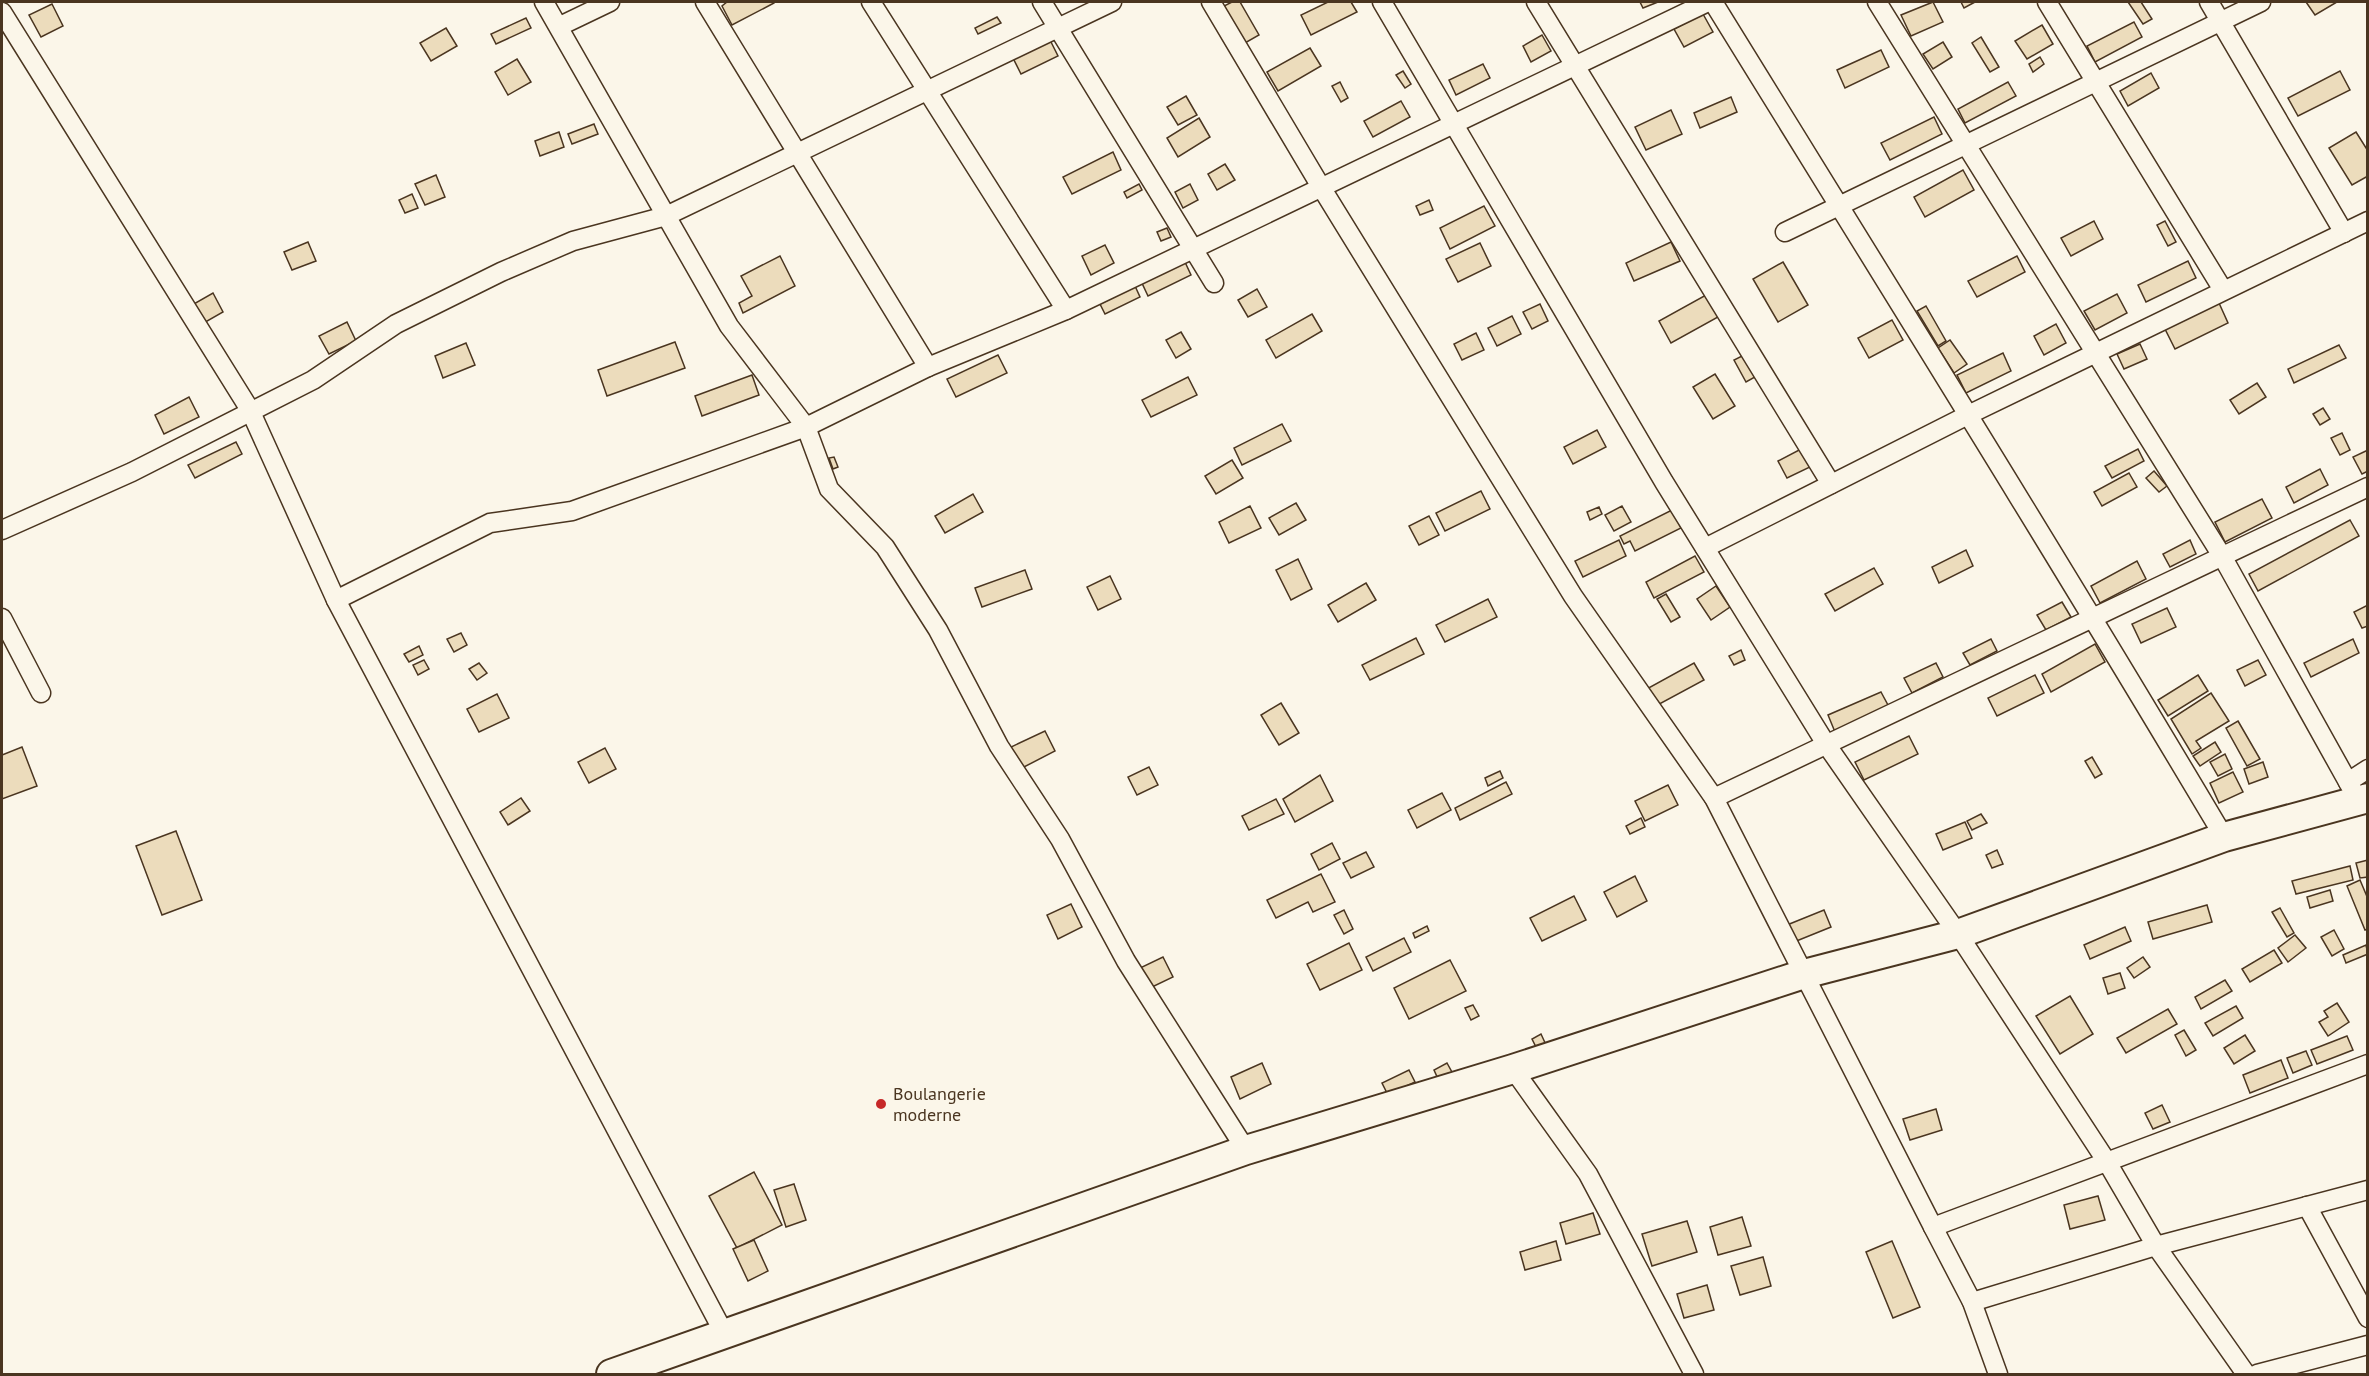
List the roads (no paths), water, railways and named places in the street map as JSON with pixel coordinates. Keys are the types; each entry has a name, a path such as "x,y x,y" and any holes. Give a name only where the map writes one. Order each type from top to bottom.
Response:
{"main road":[{"path":"611,1374 1246,1150 1513,1069 1804,974 1958,934 2224,837 2358,793"}],"street":[{"path":"544,2 560,26 729,326 806,427 829,489 885,547 926,612 999,746 1060,839 1126,961 1246,1150"},
{"path":"560,26 610,2"},
{"path":"705,2 928,367"},
{"path":"872,2 1066,310"},
{"path":"1042,2 1214,283"},
{"path":"2,530 132,472 250,410 313,380 396,324 501,272 573,241 666,216 1112,2"},
{"path":"1211,2 1321,187 1574,596 1714,798 1972,1302 1998,1374"},
{"path":"1382,2 1705,548 1826,744 1958,934 2107,1162 2156,1246 2246,1374"},
{"path":"1536,2 1832,484"},
{"path":"336,600 490,523 572,511 806,427 928,367 1066,310 1708,2"},
{"path":"1713,2 1966,416 2093,617 2224,837"},
{"path":"1877,2 2222,556 2358,793"},
{"path":"2047,2 2223,290"},
{"path":"2209,2 2344,233"},
{"path":"1785,232 2261,2"},
{"path":"2,12 250,410 336,600 724,1333"},
{"path":"1705,548 2223,290 2344,233 2365,227"},
{"path":"1714,798 2367,487"},
{"path":"2,618 40,693"},
{"path":"2358,793 2367,770"},
{"path":"1933,1227 2367,1064"},
{"path":"1513,1069 1588,1174 1694,1374"},
{"path":"1972,1302 2156,1246 2367,1190"},
{"path":"2307,1206 2367,1318"},
{"path":"2257,1374 2367,1345"}],"place":[{"name":"Boulangerie moderne","path":"881,1104"}]}
